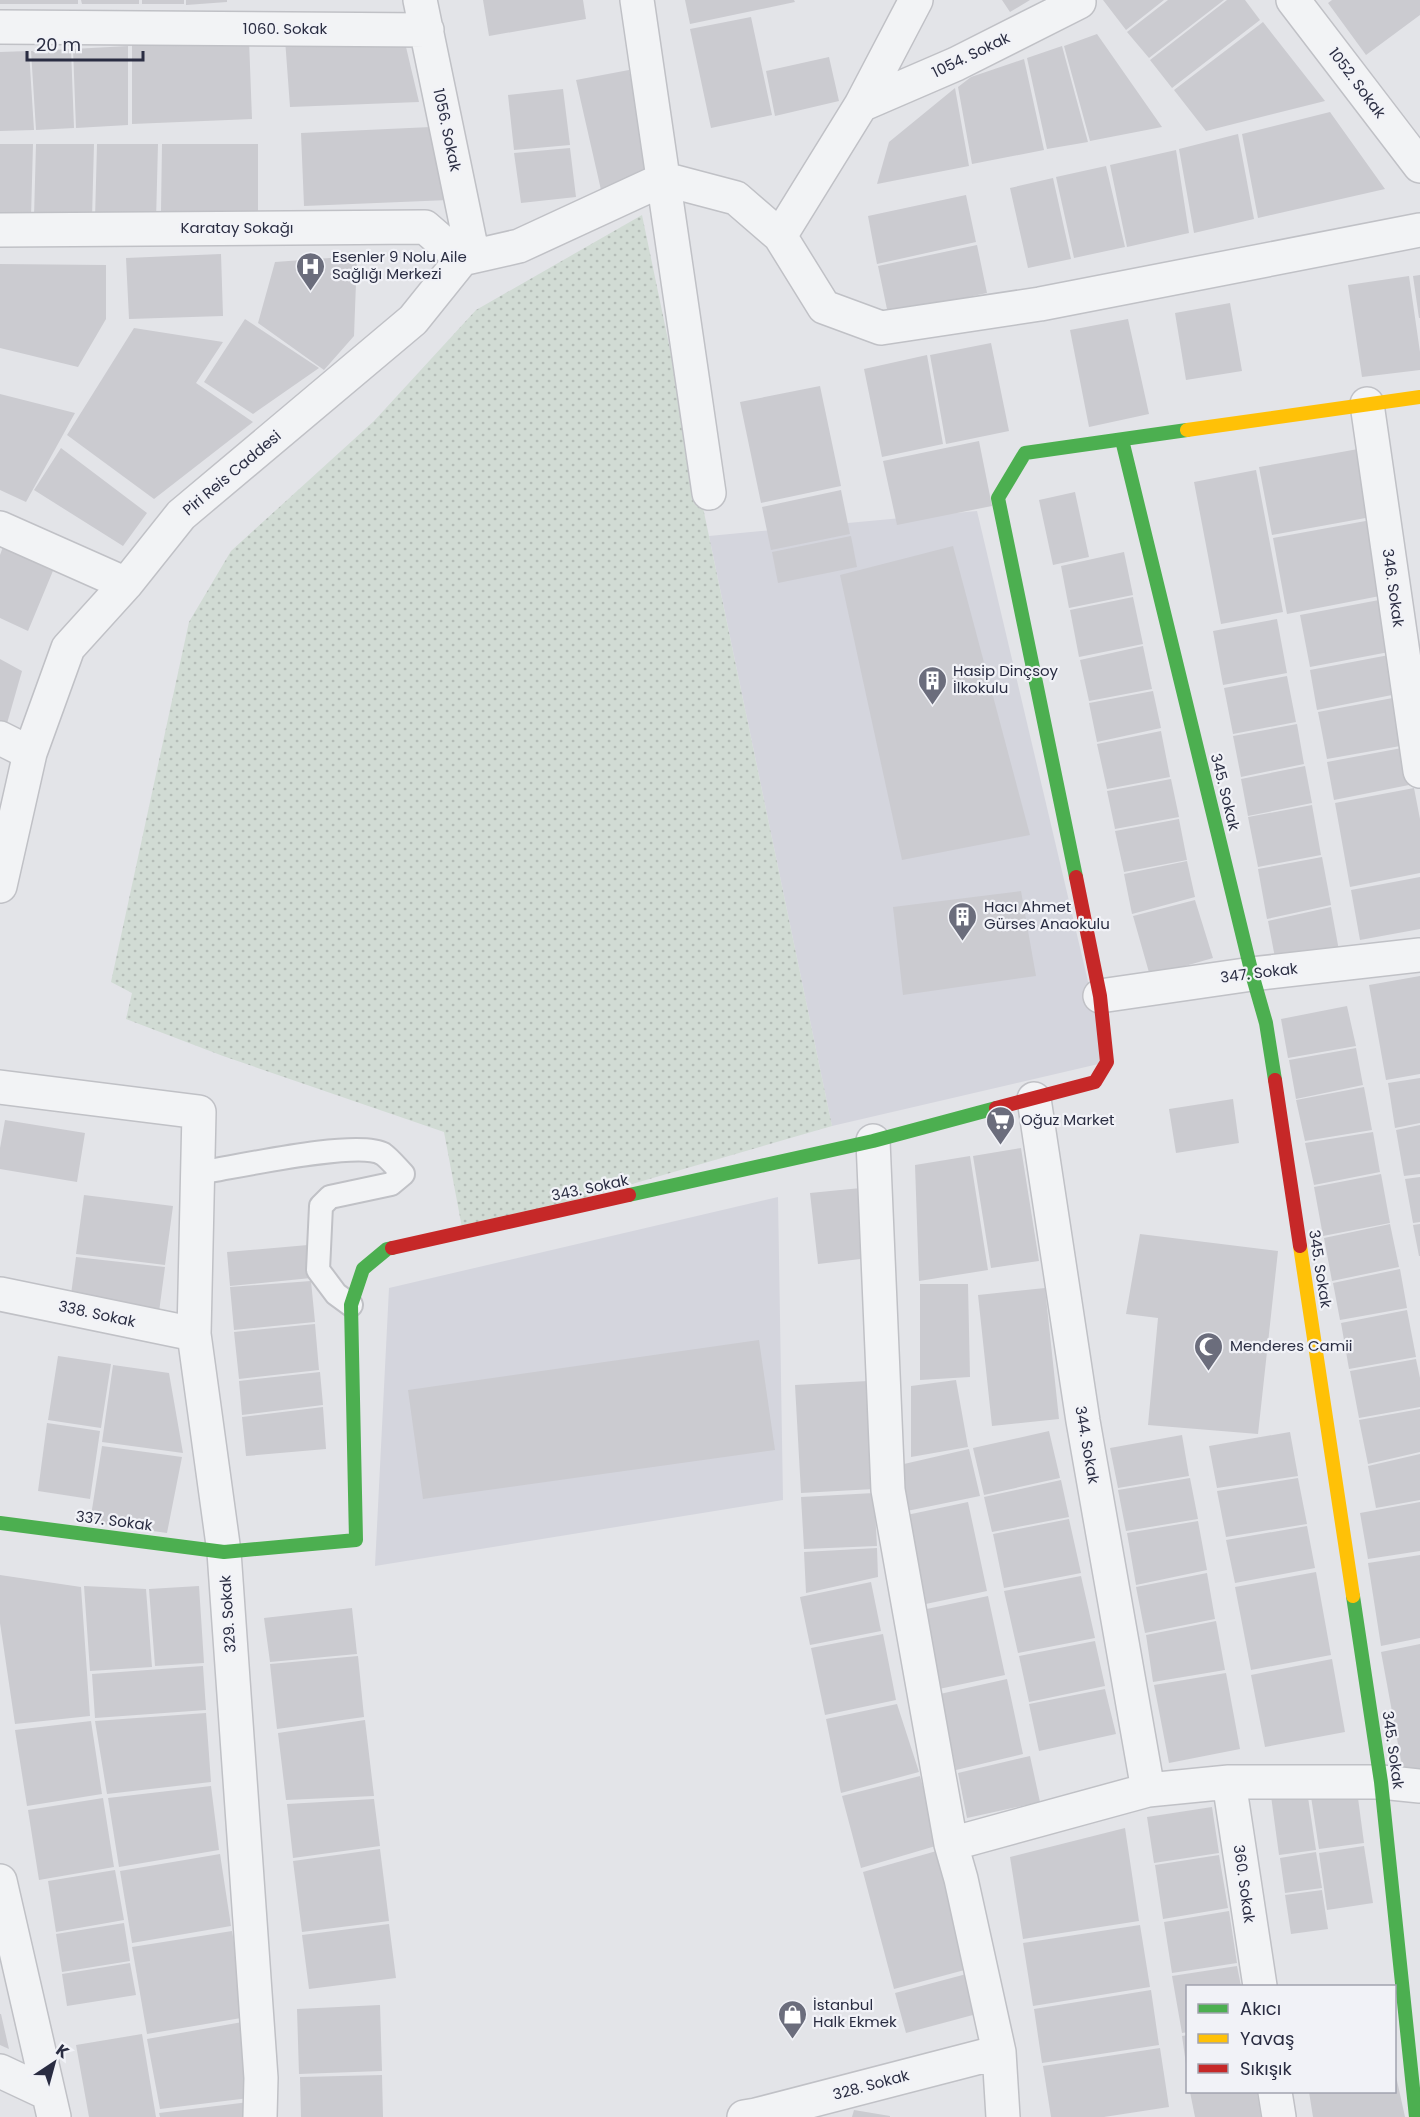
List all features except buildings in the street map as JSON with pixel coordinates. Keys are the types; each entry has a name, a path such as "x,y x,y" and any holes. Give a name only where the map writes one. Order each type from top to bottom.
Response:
{"street":[{"path":"637,0 709,493"},
{"path":"780,236 861,105 916,0"},
{"name":"1052. Sokak","path":"1293,0 1420,166"},
{"name":"1054. Sokak","path":"861,105 956,64 1079,2"},
{"name":"1060. Sokak","path":"0,27 423,15"},
{"name":"1056. Sokak","path":"423,15 470,242 462,259"},
{"path":"462,259 519,246 664,179 736,198 780,236 824,307 881,328 1040,304 1420,230"},
{"name":"Karatay Sokağı","path":"0,230 425,227 462,259"},
{"name":"Piri Reis Caddesi","path":"0,886 30,753 68,648 126,584 181,515 413,320 462,259"},
{"path":"1100,996 998,498 1025,453 1420,397"},
{"name":"346. Sokak","path":"1366,404 1420,771"},
{"name":"345. Sokak","path":"1122,440 1252,974 1266,1023 1381,1782 1416,2117"},
{"path":"0,528 126,584"},
{"path":"0,738 30,753"},
{"name":"347. Sokak","path":"1100,996 1252,974 1420,955"},
{"name":"343. Sokak","path":"356,1540 351,1305 363,1269 387,1249 873,1141 1095,1082 1107,1062 1100,996"},
{"name":"329. Sokak","path":"0,1087 199,1112 194,1335 224,1552 260,2066 260,2117"},
{"name":"344. Sokak","path":"1034,1099 1083,1421 1148,1790"},
{"path":"873,1141 888,1490 951,1844 961,1879 999,2052 1003,2117"},
{"name":"338. Sokak","path":"0,1294 194,1335"},
{"name":"337. Sokak","path":"0,1523 224,1552 356,1540"},
{"path":"951,1844 1148,1790 1229,1782 1381,1782 1420,1786"},
{"name":"360. Sokak","path":"1229,1782 1260,1985"},
{"path":"0,1881 50,2105"},
{"name":"328. Sokak","path":"744,2117 828,2106 999,2052"},
{"path":"0,2071 50,2105"},
{"path":"1275,2093 1279,2117"}],"lane":[{"path":"198,1173 340,1150 372,1151 383,1154 403,1174 391,1184 330,1197 321,1206 318,1270 336,1294 351,1305"}],"shaded area":[{"path":"642,215 832,1126 463,1233 444,1132 223,1056 126,1019 132,993 111,982 189,622 231,551 374,421 476,310"},
{"path":"977,511 1107,1062 832,1126 709,536"},
{"path":"778,1197 783,1500 375,1566 389,1288"}],"traffic: fast":[{"path":"1076,877 998,498 1025,453 1187,430"},
{"path":"1122,440 1252,974 1266,1023 1275,1080"},
{"path":"629,1195 873,1141 996,1108"},
{"path":"0,1523 224,1552 356,1540 351,1305 363,1269 387,1249 392,1248"},
{"path":"1353,1596 1381,1782 1416,2117"}],"traffic: slow":[{"path":"1187,430 1420,397"},
{"path":"1300,1246 1353,1596"}],"traffic: jam":[{"path":"996,1108 1095,1082 1107,1062 1100,996 1076,877"},
{"path":"1275,1080 1300,1246"},
{"path":"392,1248 629,1195"}],"place":[{"name":"Esenler 9 Nolu Aile Sağlığı Merkezi","path":"311,292"},
{"name":"Hasip Dinçsoy İlkokulu","path":"932,706"},
{"name":"Hacı Ahmet Gürses Anaokulu","path":"963,942"},
{"name":"Oğuz Market","path":"1000,1146"},
{"name":"Menderes Camii","path":"1209,1372"},
{"name":"İstanbul Halk Ekmek","path":"792,2040"}]}
